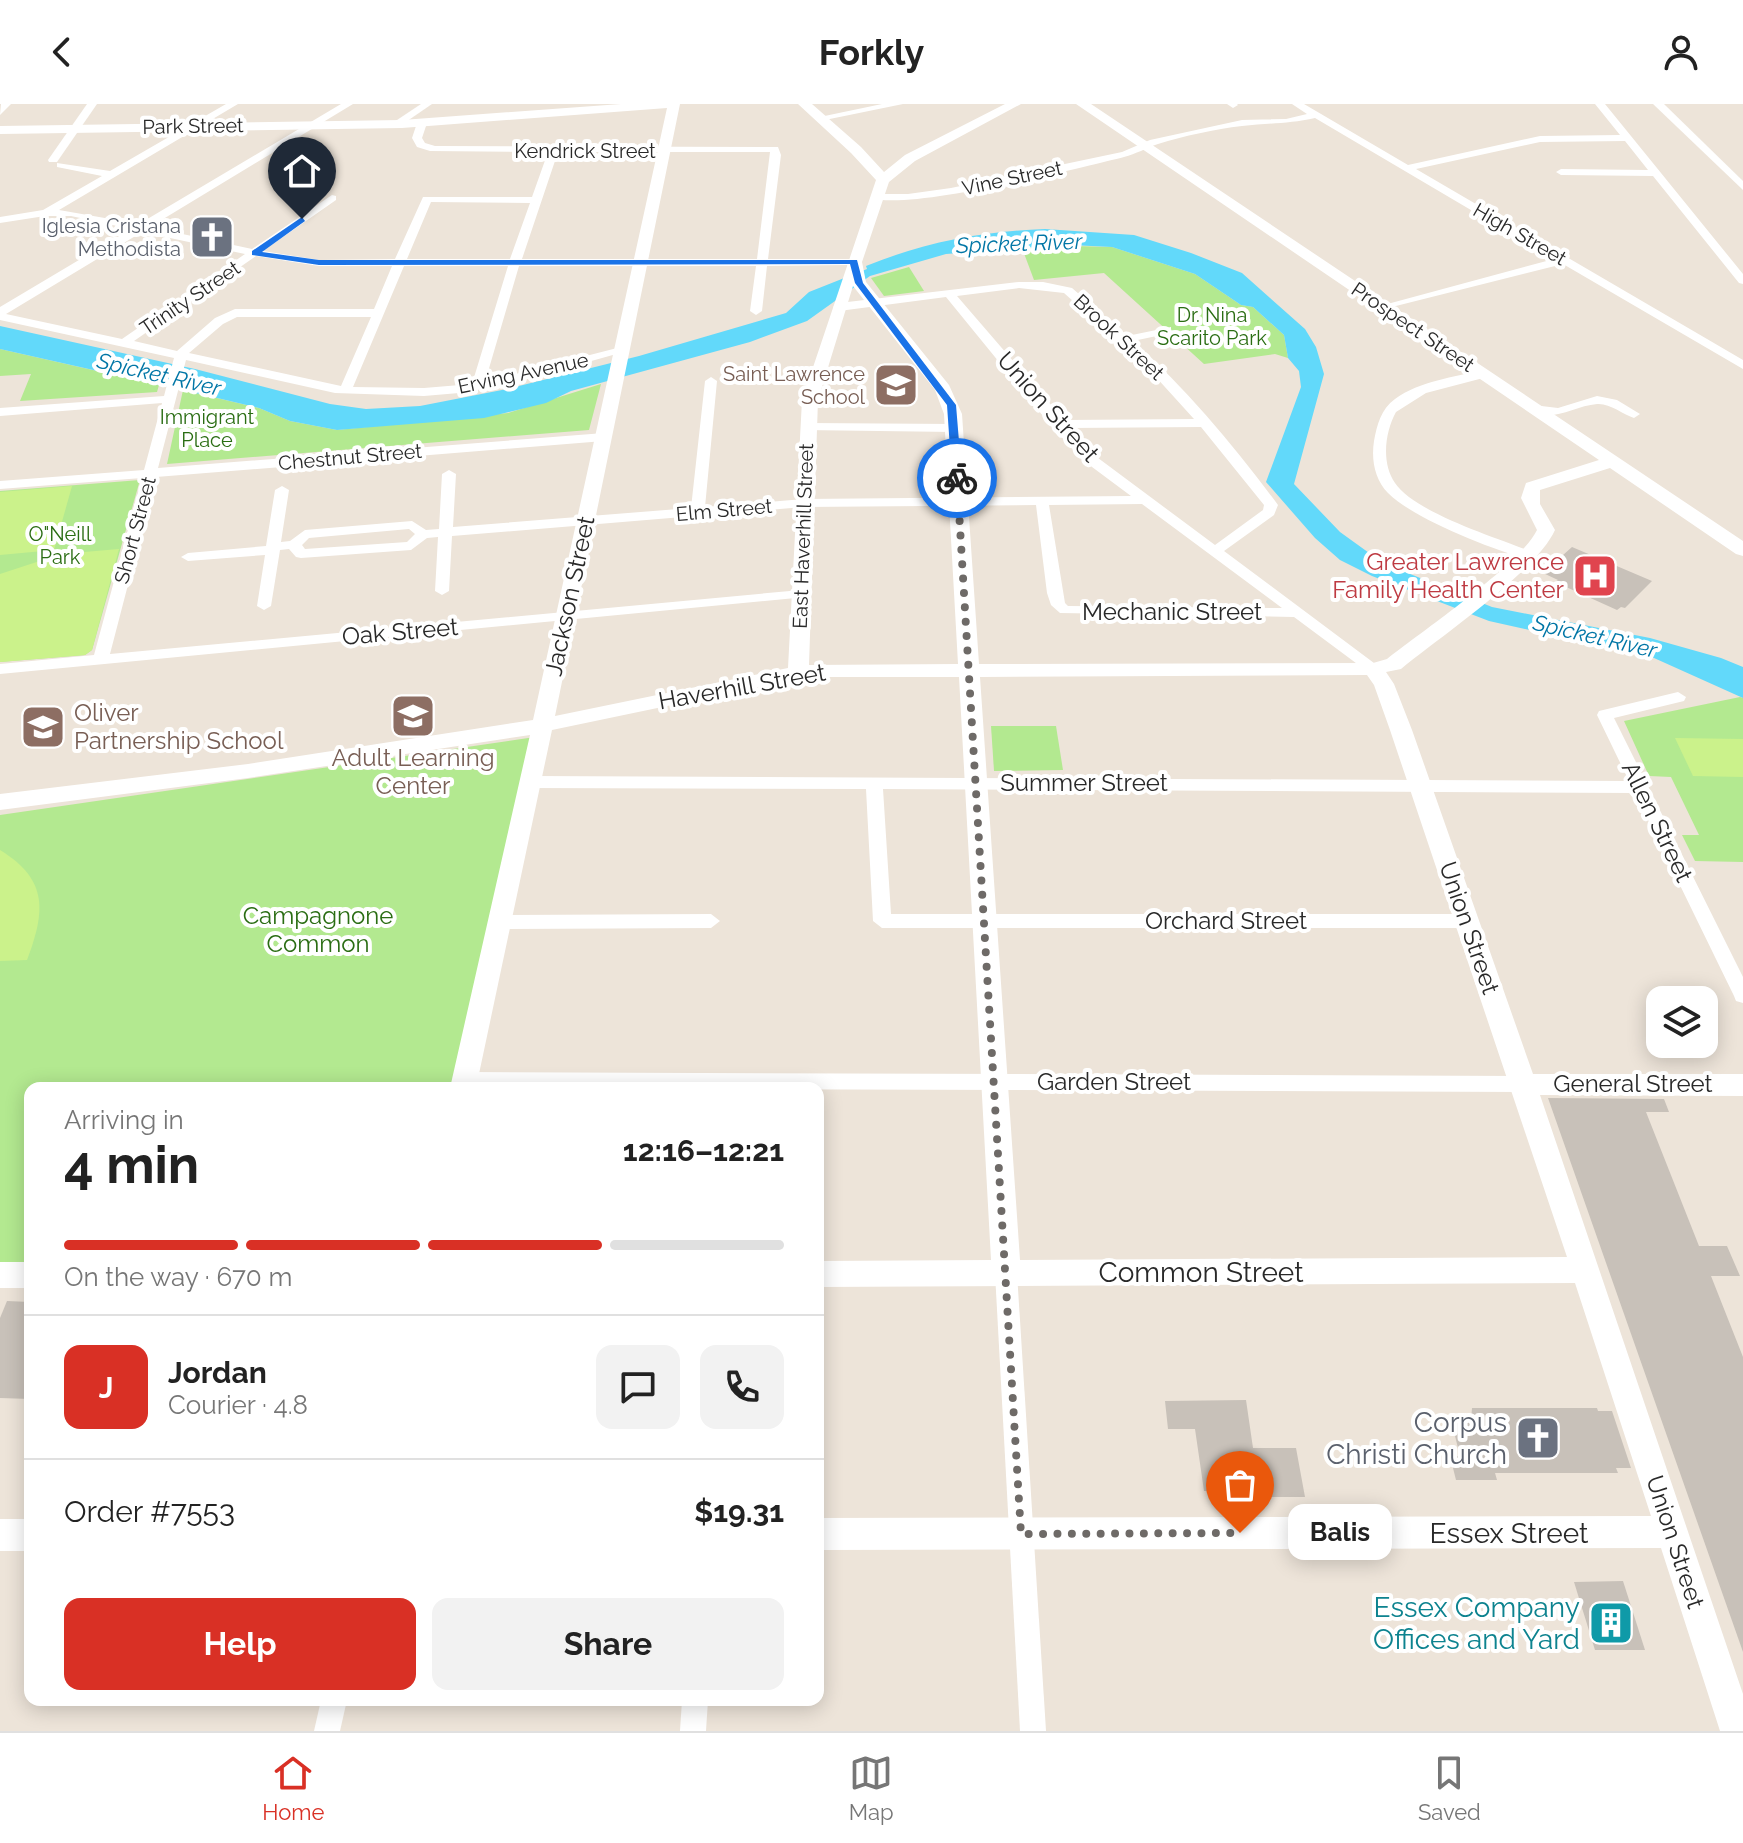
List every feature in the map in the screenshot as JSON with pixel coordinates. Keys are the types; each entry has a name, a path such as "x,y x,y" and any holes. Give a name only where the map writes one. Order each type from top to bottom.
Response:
{"main road":[{"name":"Park Street","path":"0,130 397,124 579,108 674,104"},
{"name":"Jackson Street","path":"464,1082 674,104"},
{"path":"804,104 856,150 883,180 901,163 1015,104"},
{"name":"Prospect Street","path":"1082,104 1743,550"},
{"path":"892,152 935,145"},
{"path":"856,150 877,152"},
{"name":"East Haverhill Street","path":"798,672 804,503 812,391 883,180"},
{"path":"854,265 859,283 943,389 952,405 1006,1273"},
{"name":"Haverhill Street","path":"0,802 264,769 542,726 798,672 1373,669 1394,664 1540,543 1546,530 1530,506 1528,494 1532,487 1612,462"},
{"name":"Union Street","path":"1373,669 1384,684 1420,784 1738,1731"},
{"name":"General Street","path":"1523,1084 1743,1085"},
{"name":"Common Street","path":"824,1274 1584,1270"},
{"path":"0,1275 24,1275"},
{"name":"Essex Street","path":"824,1534 1672,1532"},
{"path":"0,1535 24,1535"}],"street":[{"path":"0,112 6,104"},
{"path":"92,104 57,162 109,174"},
{"path":"45,213 233,104"},
{"path":"0,314 348,104"},
{"path":"397,124 427,104"},
{"path":"820,118 898,104"},
{"name":"High Street","path":"1297,104 1743,365"},
{"path":"1600,104 1743,281"},
{"path":"1658,104 1743,187"},
{"name":"Vine Street","path":"877,197 908,197 951,191 1125,154 1245,123 1286,122 1317,115"},
{"name":"Kendrick Street","path":"422,123 417,138 421,145 434,149 774,149 776,155 762,262"},
{"path":"1407,168 1540,139 1627,138"},
{"path":"477,387 514,263 553,151"},
{"path":"1561,172 1655,173"},
{"name":"Trinity Street","path":"125,342 332,198"},
{"path":"345,390 427,199 536,200"},
{"path":"0,220 45,213 71,213 255,253 319,263 762,262 854,265"},
{"path":"1384,308 1565,260"},
{"path":"756,311 762,262"},
{"name":"Brook Street","path":"840,304 1019,285 1055,286 1068,290 1149,362 1271,505 1269,512 1215,551"},
{"name":"Union Street","path":"949,294 1089,458 1373,669"},
{"path":"180,359 219,321 235,313 377,313"},
{"name":"Erving Avenue","path":"0,314 125,342 180,359 345,390 412,393 477,387 620,354"},
{"path":"1124,340 1167,330"},
{"path":"1729,356 1743,352"},
{"name":"Short Street","path":"101,659 180,359"},
{"path":"1483,374 1432,387 1407,397 1390,410 1383,430 1379,459 1393,491 1413,505 1527,555"},
{"path":"697,513 711,381"},
{"path":"0,412 171,395"},
{"path":"1533,409 1559,412 1597,400 1613,403 1634,414"},
{"path":"1057,424 1204,423"},
{"path":"808,427 954,428"},
{"name":"Chestnut Street","path":"0,485 604,437"},
{"path":"442,591 449,474"},
{"path":"264,606 282,490"},
{"name":"Elm Street","path":"188,557 294,545 305,534 412,525 423,534 804,503 1147,500"},
{"name":"Mechanic Street","path":"1042,501 1054,593 1058,605 1065,610 1298,613"},
{"name":"Oak Street","path":"0,669 801,594"},
{"name":"Allen Street","path":"1678,697 1605,715 1743,996"},
{"name":"Summer Street","path":"529,782 1638,787"},
{"name":"Orchard Street","path":"874,782 882,921 1467,921"},
{"path":"498,922 711,921"},
{"name":"Garden Street","path":"824,1083 1523,1084"},
{"path":"1006,1273 1033,1731"},
{"path":"327,1731 333,1706"},
{"path":"693,1731 695,1706"}],"green space":[{"name":"Dr. Nina Scarito Park","path":"1037,245 1112,247 1195,274 1241,305 1253,307 1284,335 1288,358 1275,354 1204,364 1104,273 1034,280 1022,248"},
{"path":"909,267 924,291 884,296 871,278"},
{"path":"0,349 159,385 157,392 20,401 31,374 0,376"},
{"name":"Immigrant Place","path":"601,384 589,430 167,464 183,390 259,408 290,421 337,430 508,413"},
{"name":"O\"Neill Park","path":"140,480 92,650 85,655 0,662 0,491"},
{"path":"72,486 54,550 0,555 0,492"},
{"path":"119,549 92,650 85,655 0,662 0,574 61,554"},
{"path":"1743,698 1743,862 1695,861 1682,835 1699,835 1671,777 1649,776 1624,721"},
{"path":"991,726 1056,726 1063,770 994,771"},
{"name":"Campagnone Common","path":"535,737 454,1082 24,1082 24,1266 0,1266 0,815"},
{"path":"1675,738 1743,739 1743,777 1693,776"},
{"path":"0,850 27,873 39,898 37,927 27,960 0,961"}],"water":[{"name":"Spicket River","path":"1045,229 1134,235 1191,253 1242,273 1305,329 1316,347 1324,374 1294,484 1340,532 1383,563 1492,607 1650,638 1721,658 1743,667 1743,698 1654,658 1489,621 1372,576 1340,560 1315,538 1266,482 1301,387 1299,371 1288,358 1284,335 1253,307 1241,305 1195,274 1112,247 1070,245 946,254 870,276 807,321 750,342 571,391 546,403 484,418 337,430 290,421 259,408 0,349 0,326 195,369 330,404 366,409 420,406 507,389 639,356 786,313 809,292 910,250 977,235"}],"building":[{"name":"Greater Lawrence Family Health Center","path":"1572,547 1652,581 1625,608 1617,610 1555,582 1558,580 1543,573"},
{"path":"1548,1098 1664,1099 1669,1112 1646,1112 1699,1246 1727,1246 1740,1276 1711,1276 1743,1357 1743,1652"},
{"path":"7,1301 24,1302 24,1399 0,1398 0,1318"},
{"path":"1246,1400 1253,1448 1296,1448 1305,1497 1257,1497 1255,1491 1204,1491 1195,1429 1168,1429 1165,1401"},
{"name":"Corpus Christi Church","path":"1472,1408 1597,1408 1598,1411 1612,1411 1631,1468 1616,1468 1618,1473 1495,1473 1497,1480 1456,1480 1450,1456 1460,1456 1451,1420 1471,1420"},
{"name":"Essex Company Offices and Yard","path":"1623,1581 1645,1650 1595,1650 1574,1582"}],"way so far":[{"path":"957,478 1021,1534 1240,1533"}],"place":[{"name":"Iglesia Cristana Methodista","path":"212,237"},
{"name":"Saint Lawrence School","path":"896,385"},
{"name":"Greater Lawrence Family Health Center","path":"1595,576"},
{"name":"Adult Learning Center","path":"413,716"},
{"name":"Oliver Partnership School","path":"43,727"},
{"name":"Corpus Christi Church","path":"1538,1438"},
{"name":"Balis","path":"1240,1533"},
{"name":"Essex Company Offices and Yard","path":"1611,1623"}],"route":[{"path":"302,219 255,253 319,263 854,262 859,283 943,389 952,405 957,478"}]}
